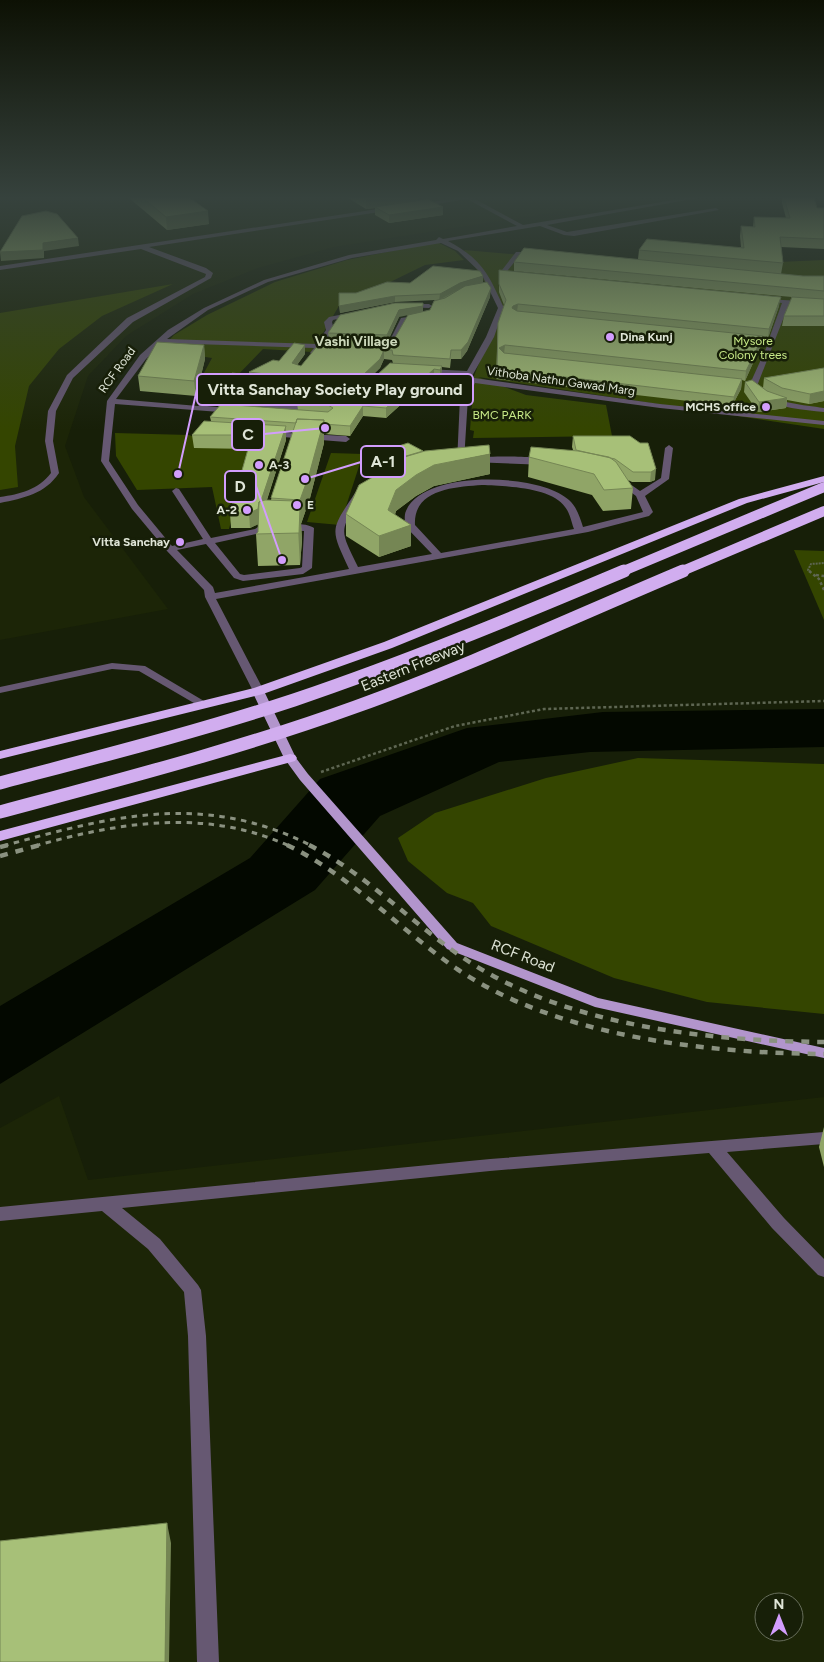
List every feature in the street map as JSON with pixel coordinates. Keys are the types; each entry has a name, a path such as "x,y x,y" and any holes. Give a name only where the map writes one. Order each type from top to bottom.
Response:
{"highway":[{"path":"0,755 258,691 388,645 743,501 824,479"},
{"name":"Eastern Freeway","path":"0,783 205,728 332,686 407,659 824,487"},
{"name":"Eastern Freeway","path":"0,812 224,751 356,706 433,677 824,511"},
{"path":"0,836 290,758"}],"main road":[{"name":"RCF Road","path":"258,691 290,758 304,778 452,946 595,1002 824,1053"}],"street":[{"path":"0,500 40,490 49,484 56,473 49,440 52,411 70,377 130,320 208,278 209,276"},
{"name":"RCF Road","path":"258,691 210,597 208,587 170,549 135,507 105,461 111,401 143,357 171,332 206,310 266,281 285,276"},
{"name":"Vithoba Nathu Gawad Marg","path":"485,276 487,285 501,308 490,337 470,377 660,406 824,423"},
{"path":"756,300 824,304"},
{"path":"753,386 772,342 786,302"},
{"path":"396,306 437,306"},
{"path":"376,346 390,346 404,320 427,319 429,306"},
{"path":"310,358 330,330 328,322 331,318 361,313"},
{"path":"733,338 772,342"},
{"path":"161,341 330,344"},
{"path":"413,370 470,377 464,397 456,461 527,460 554,463"},
{"path":"200,408 226,385 246,384"},
{"path":"744,385 753,386 760,395 779,403 824,410"},
{"path":"209,400 314,409 325,397 320,394 292,390"},
{"path":"111,401 319,418"},
{"path":"263,434 283,431 292,440 346,439"},
{"path":"640,495 666,479 669,448"},
{"path":"355,571 339,538 340,523 355,497 382,481 365,462 404,449"},
{"path":"210,597 579,530 646,514 648,512 640,495 611,474"},
{"path":"439,556 410,526 410,511 418,500 435,491 456,486 498,482 555,493 567,501 579,530"},
{"path":"170,549 209,542 250,534 264,527 309,528 307,568 303,571 248,578 237,576 209,542 176,491"},
{"path":"264,527 270,513"},
{"path":"0,690 112,666 128,666 142,668 203,704"},
{"path":"0,1214 490,1165 824,1138"},
{"path":"713,1147 778,1224 824,1270"},
{"path":"104,1203 154,1244 192,1290 197,1336 208,1662"}],"path":[{"path":"824,563 811,564 808,570 815,575 824,590"},
{"path":"815,575 824,576"},
{"path":"304,778 455,726 544,709 824,701"}],"shaded area":[{"path":"0,276 239,276 193,294 126,336 88,376 65,446 84,497 168,609 0,640"},
{"path":"824,709 824,747 590,752 499,762 380,816 315,890 0,1084 0,1006 250,858 320,779 467,728 603,712"},
{"path":"59,1096 88,1180 824,1097 824,1662 0,1662 0,1128"}],"green space":[{"path":"296,276 403,276 380,287 343,299 312,352 263,349 232,381 199,382 212,358 160,350 174,335 207,315 275,282"},
{"name":"Mysore Colony trees","path":"480,276 761,276 824,281 824,429 478,377 526,395 606,405 612,436 473,438 474,431 470,430 474,376 501,308"},
{"path":"773,276 824,276 824,277 787,278"},
{"path":"173,284 102,316 59,349 29,386 15,446 18,487 0,490 0,313"},
{"path":"115,433 189,435 198,438 195,448 250,448 229,529 221,529 212,487 137,490 116,456"},
{"path":"331,453 363,454 340,525 307,522"},
{"path":"794,550 824,551 824,620"},
{"path":"638,758 824,764 824,1014 707,1002 614,978 491,926 473,903 447,893 408,861 398,838 435,813 546,778"}],"building":[{"path":"420,276 483,276 460,283 440,294 395,296 339,306 339,293 356,293 387,282 410,283"},
{"path":"499,276 557,276 781,297 769,329 518,304 512,308 517,311 763,336 746,371 505,345 499,348 504,353 742,379 734,397 497,369 498,323 506,300 499,284"},
{"path":"659,276 824,276 824,291"},
{"path":"487,282 491,288 468,342 461,350 451,350 450,359 393,355 392,350 384,350 380,359 343,394 353,397 390,363 442,366 440,370 434,369 421,381 417,380 386,408 363,406 350,426 324,424 324,420 297,419 296,423 210,417 221,404 328,412 333,408 328,405 297,402 313,403 321,400 331,387 321,381 249,372 273,360 279,361 294,343 305,345 292,363 301,366 323,339 393,341 408,315 430,310 434,301 445,298 465,286"},
{"path":"792,297 824,299 824,316 784,316"},
{"path":"395,303 423,303 423,306 399,310 387,335 328,333 340,315"},
{"path":"157,342 204,345 194,381 138,376"},
{"path":"824,368 824,391 810,394 782,388 764,378"},
{"path":"232,373 317,383 311,389 223,382"},
{"path":"752,380 767,391 787,398 759,402 745,382"},
{"path":"297,419 324,420 309,475 300,500 271,498"},
{"path":"204,421 286,426 258,509 249,513 230,513 252,435 192,435"},
{"path":"573,436 630,436 640,443 648,443 656,469 651,472 633,472 615,459 576,450"},
{"path":"408,443 423,451 386,462 374,454"},
{"path":"489,445 490,454 434,465 416,475 396,490 388,510 411,525 379,536 346,514 359,485 399,462 394,460 425,451"},
{"path":"531,447 578,451 609,457 616,462 633,488 604,490 594,474 529,457"},
{"path":"265,500 296,501 294,506 298,506 297,510 300,508 299,533 256,534 258,532 259,502"},
{"path":"167,1523 165,1662 0,1662 0,1541"}],"railway":[{"path":"3,846 120,818 158,814 196,814 233,819 272,829 312,846"},
{"path":"35,846 131,825 163,823 195,823 227,827 258,834 289,846"},
{"path":"0,847 8,845"},
{"path":"0,856 40,845"},
{"path":"309,845 331,857 371,885 428,932 468,961 507,983 549,1001 594,1015 640,1026 686,1033 733,1038 824,1042"},
{"path":"289,846 332,871 457,969 497,992 540,1011 586,1026 682,1045 778,1053 824,1054"}],"place":[{"name":"Dina Kunj","path":"610,337"},
{"name":"MCHS office","path":"766,407"},
{"name":"C","path":"325,428"},
{"name":"A-3","path":"259,465"},
{"name":"Vitta Sanchay Society Play ground","path":"178,474"},
{"name":"A-1","path":"305,479"},
{"name":"E","path":"297,505"},
{"name":"A-2","path":"247,510"},
{"name":"Vitta Sanchay","path":"180,542"},
{"name":"D","path":"282,560"}],"district":[{"name":"Vashi Village","path":"356,341"}],"park label":[{"name":"BMC PARK","path":"502,415"}]}
